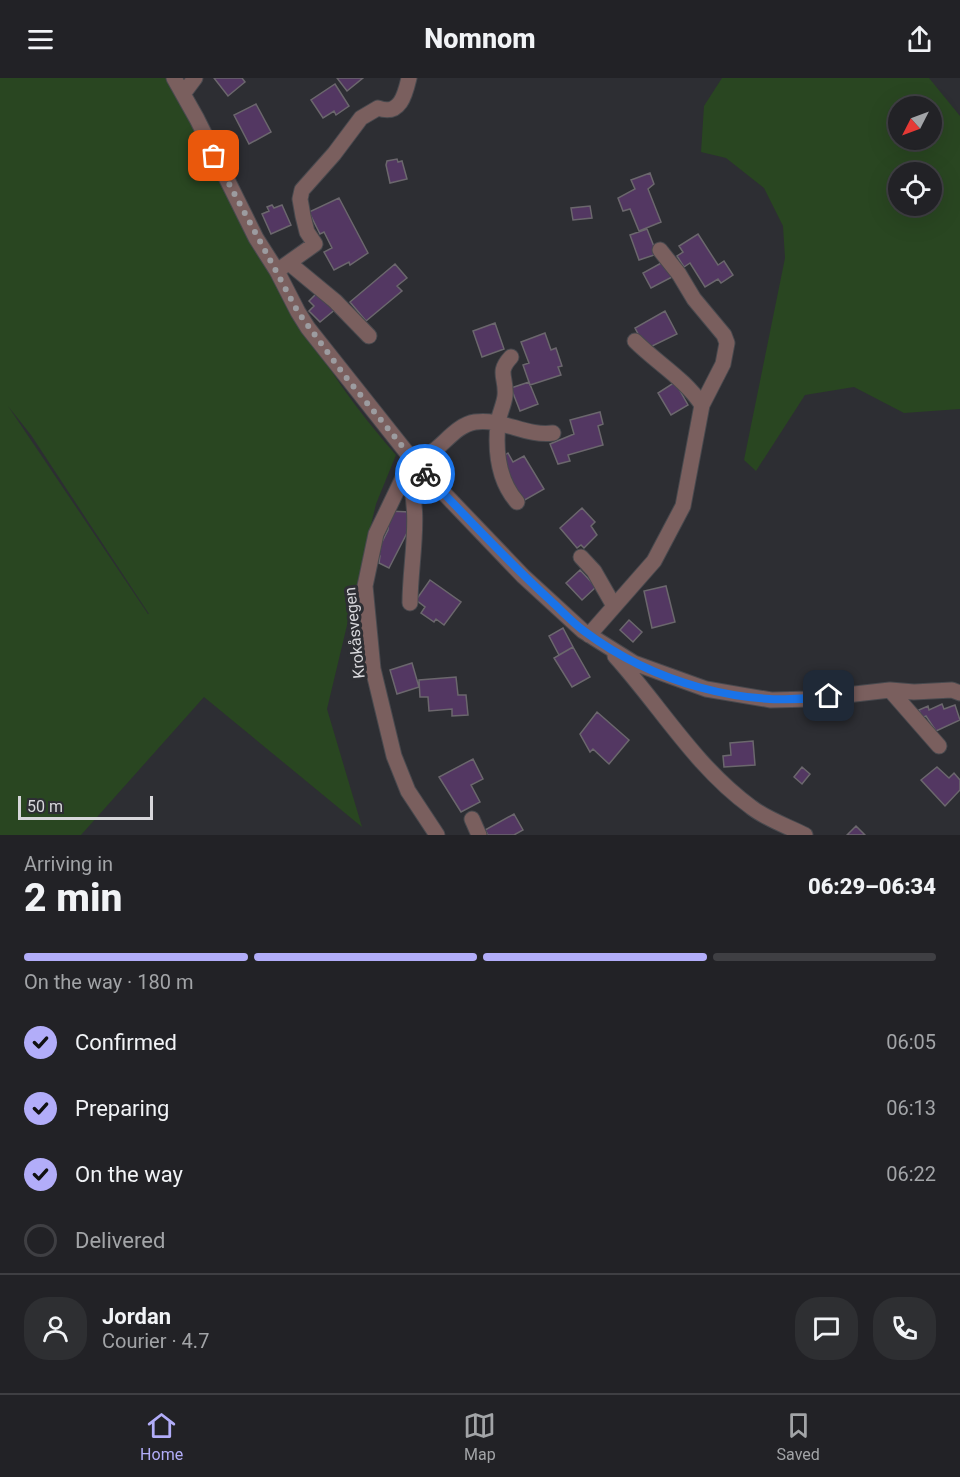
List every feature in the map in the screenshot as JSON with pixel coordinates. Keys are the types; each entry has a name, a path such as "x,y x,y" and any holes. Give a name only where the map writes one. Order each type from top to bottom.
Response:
{"street":[{"path":"174,78 256,238 283,267 335,301 369,336"},
{"path":"183,94 195,78"},
{"path":"283,267 315,244 307,232 303,216 300,198 302,190 334,154 361,118 378,108 389,111 395,109 403,101 410,78"},
{"path":"590,635 654,561 677,520 683,506 702,405 723,364 727,343 724,335 694,299 679,274 660,250"},
{"path":"283,267 298,312 308,328 409,465 523,576 590,635 605,645 634,663 669,677 736,695 771,700 811,699 890,690 914,692 952,690 960,693"},
{"path":"635,341 679,379 702,405"},
{"path":"511,357 503,366 505,394 498,423 501,475 504,485 517,502"},
{"path":"409,465 427,456 461,428 472,422 498,423 533,433 554,433"},
{"path":"409,465 414,517 410,603"},
{"name":"Krokåsvegen","path":"409,465 376,534 365,586 373,669 394,756 408,791 437,835"},
{"path":"581,557 594,571 614,606"},
{"path":"605,645 635,678 676,734 716,778 753,809 805,835"},
{"path":"890,690 939,747"},
{"path":"472,819 479,835"}],"green space":[{"path":"0,78 165,78 317,347 367,421 396,455 376,504 327,709 362,827 204,697 81,835 0,835","holes":["8,406 31,435 149,614"]},
{"path":"722,78 929,78 960,116 960,409 904,413 854,387 805,395 756,471 744,460 785,258 783,226 764,188 726,158 701,152 704,106"}],"building":[{"path":"214,78 242,78 245,82 228,96"},
{"path":"337,78 363,78 347,91"},
{"path":"335,84 349,106 336,115 334,111 323,118 311,100"},
{"path":"256,104 271,132 249,144 234,115"},
{"path":"397,159 398,162 402,161 407,179 390,183 387,161"},
{"path":"650,173 654,184 648,189 661,222 639,231 630,209 623,211 618,198 635,189 631,180"},
{"path":"339,198 368,253 350,265 349,262 334,270 324,252 332,248 324,232 320,234 309,212"},
{"path":"272,205 274,208 282,205 291,225 271,234 262,214 269,211 267,207"},
{"path":"590,206 592,218 573,220 571,208"},
{"path":"647,229 657,254 639,260 630,235"},
{"path":"698,234 718,265 724,261 733,275 721,283 718,279 705,287 690,263 684,267 677,256 683,252 679,246"},
{"path":"663,262 674,276 651,288 643,273"},
{"path":"395,264 407,278 397,286 402,291 366,321 350,302"},
{"path":"320,290 337,308 320,322 309,311 314,306 309,301"},
{"path":"665,311 677,334 646,349 635,328"},
{"path":"495,323 504,349 482,357 473,331"},
{"path":"545,333 551,350 556,348 562,366 558,367 561,375 530,385 523,365 529,363 521,342"},
{"path":"529,382 538,404 520,411 511,388"},
{"path":"675,382 688,405 671,415 658,393"},
{"path":"600,412 603,424 598,426 603,445 568,455 570,461 558,464 550,444 574,434 570,420"},
{"path":"508,453 513,462 524,456 544,489 523,501 504,468 502,457"},
{"path":"582,508 595,522 591,526 597,535 584,548 581,545 577,548 560,528"},
{"path":"389,511 409,512 408,531 389,568 379,563 380,556 376,554 388,530"},
{"path":"580,570 596,587 582,600 566,583"},
{"path":"430,580 461,602 444,625 436,619 434,622 421,613 425,607 416,600"},
{"path":"666,586 675,622 652,628 644,591"},
{"path":"629,620 642,632 633,642 620,630"},
{"path":"563,628 573,647 559,655 549,636"},
{"path":"573,647 590,677 572,687 554,658"},
{"path":"412,663 419,687 397,694 390,670"},
{"path":"456,677 458,695 466,695 468,715 452,716 452,709 429,711 428,697 420,697 419,680"},
{"path":"942,704 944,709 955,705 960,720 936,731 926,716 922,718 919,710 928,706 929,710"},
{"path":"597,712 629,740 609,764 593,749 590,752 580,734"},
{"path":"753,741 755,765 724,767 723,756 731,755 730,743"},
{"path":"473,759 483,779 471,785 480,802 461,812 439,777"},
{"path":"802,767 810,774 802,784 794,777"},
{"path":"937,767 949,778 954,773 960,780 960,790 945,806 921,780"},
{"path":"514,814 523,830 514,835 488,835 485,830"},
{"path":"856,826 865,835 847,835"}],"way so far":[{"path":"214,156 256,238 308,328 425,474"}],"route":[{"path":"425,474 523,576 584,631 634,663 706,689 736,695 771,700 829,696"}]}
